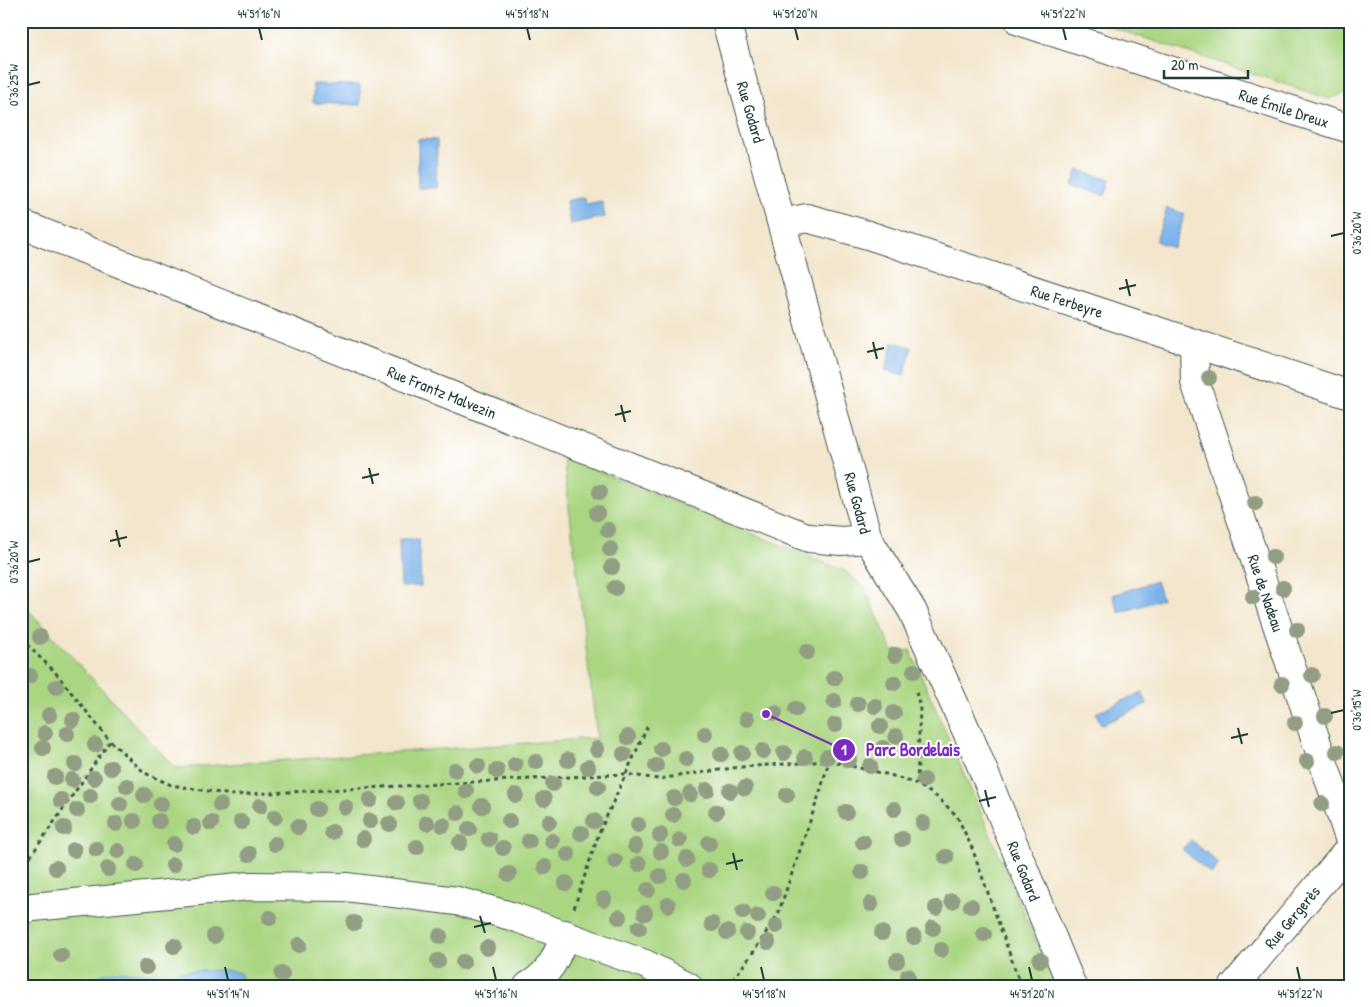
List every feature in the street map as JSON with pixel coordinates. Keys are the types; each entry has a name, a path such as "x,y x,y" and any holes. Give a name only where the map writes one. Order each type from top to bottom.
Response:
{"street":[{"name":"Rue Godard","path":"726,21 868,539 912,610 972,743 1072,986"},
{"name":"Rue Émile Dreux","path":"1019,21 1350,129"},
{"name":"Rue Ferbeyre","path":"782,223 806,218 868,235 1350,395"},
{"name":"Rue Frantz Malvezin","path":"21,224 809,538 841,541 868,539"},
{"name":"Rue de Nadeau","path":"1194,344 1195,382 1350,841"},
{"name":"Rue Gergerès","path":"1234,986 1350,848"},
{"path":"21,910 33,907 250,886 346,887 457,901 511,916 644,964 688,986"},
{"path":"528,986 537,981 554,964 565,934"}],"path":[{"path":"21,639 55,672 110,741 145,773 171,785 232,796 625,774 658,779 740,767 829,761 890,775 917,784 958,816 1021,986"},
{"path":"914,683 920,707 917,784"},
{"path":"565,934 599,833 649,724"},
{"path":"21,870 110,741"},
{"path":"728,986 778,914 829,761"}],"green space":[{"path":"1093,21 1350,21 1350,91 1330,99"},
{"path":"563,457 845,571 865,588 893,652 910,650 1056,986 21,986 21,602 175,768 597,738"}],"water":[{"path":"313,84 360,85 360,105 313,103"},
{"path":"418,139 437,140 436,188 418,188"},
{"path":"1078,170 1110,180 1105,196 1072,185"},
{"path":"584,197 586,204 602,201 605,217 570,224 566,201"},
{"path":"1167,208 1185,214 1173,248 1156,241"},
{"path":"893,342 912,347 904,376 885,371"},
{"path":"399,539 419,539 421,586 401,587"},
{"path":"1156,581 1162,599 1119,613 1113,595"},
{"path":"1142,692 1147,704 1101,725 1096,713"},
{"path":"1191,840 1219,864 1211,874 1182,849"},
{"path":"223,970 240,973 243,982 241,986 91,986 97,976 113,971 144,973"}],"place":[{"name":"Parc Bordelais","path":"766,714"}]}
